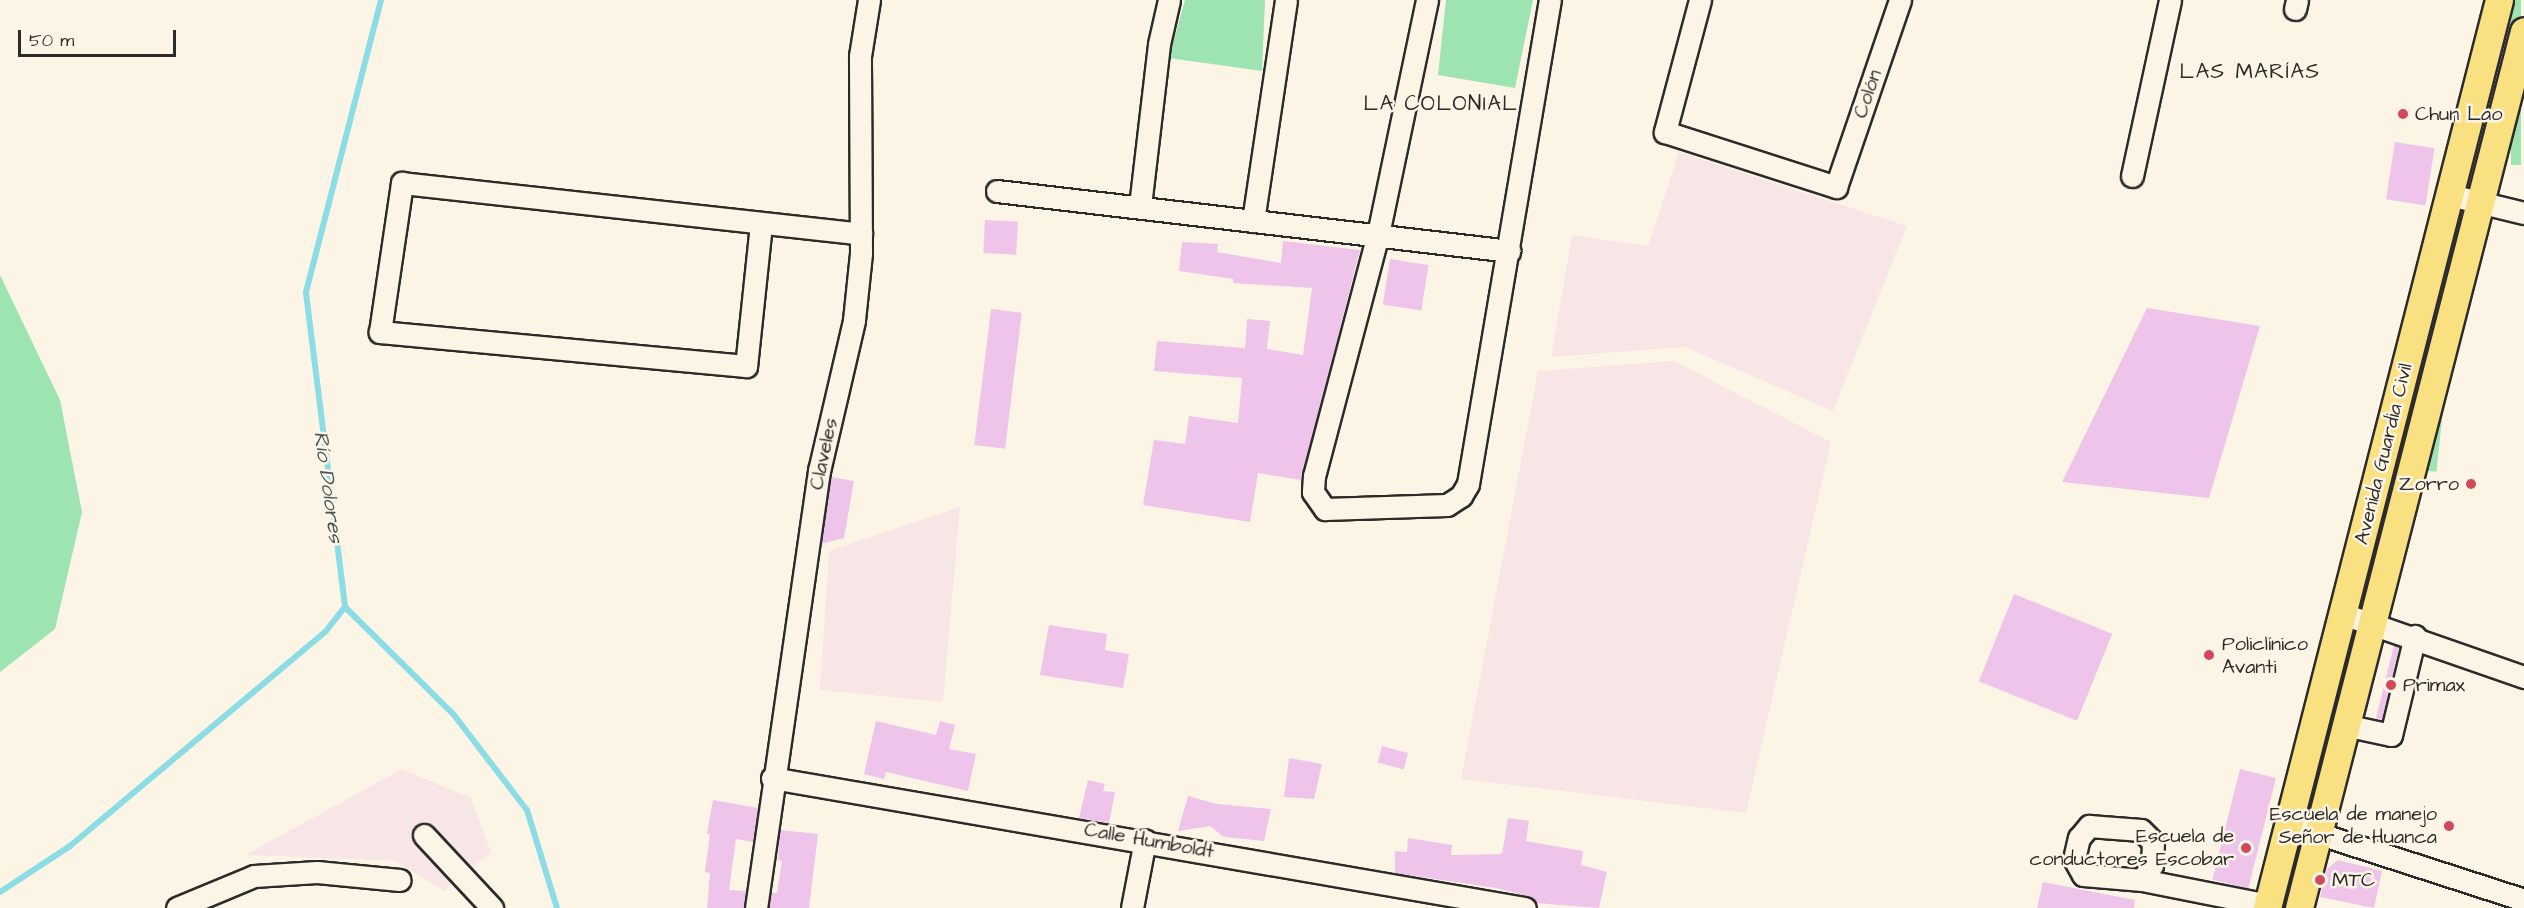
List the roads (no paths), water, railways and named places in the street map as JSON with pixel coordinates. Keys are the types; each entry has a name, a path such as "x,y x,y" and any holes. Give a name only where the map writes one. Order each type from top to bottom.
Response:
{"main road":[{"name":"Avenida Guardia Civil","path":"2268,906 2499,0"},
{"name":"Avenida Guardia Civil","path":"2299,908 2349,726 2371,621 2524,32"}],"street":[{"name":"Claveles","path":"756,908 772,778 819,471 854,320 861,234 860,56 869,0"},
{"path":"1140,206 1159,44 1169,0"},
{"path":"1253,221 1286,0"},
{"path":"1427,0 1378,234 1314,476 1313,492 1325,509 1447,504 1461,496 1468,484 1510,251 1550,0"},
{"name":"Colón","path":"1700,0 1665,132 1836,187 1900,0"},
{"path":"2132,176 2170,0"},
{"path":"761,224 746,366 380,332 402,183 861,234"},
{"path":"997,191 1510,251"},
{"path":"2450,195 2524,213"},
{"path":"2343,614 2415,636 2524,677"},
{"path":"2349,726 2391,735 2415,636"},
{"name":"Calle Humboldt","path":"772,778 1145,840 1525,908"},
{"path":"2289,824 2524,900"},
{"path":"424,835 492,908"},
{"path":"1132,908 1145,840"},
{"path":"177,908 254,876 317,872 400,880"},
{"path":"2142,880 2268,906"}],"waterway":[{"name":"Río Dolores","path":"381,0 306,293 345,607 454,715 527,810 557,908"},
{"path":"0,892 70,846 326,631 345,607"}],"place":[{"name":"Chun Lao","path":"2403,114"},
{"name":"Zorro","path":"2471,484"},
{"name":"Policlínico Avanti","path":"2209,655"},
{"name":"Primax","path":"2391,685"},
{"name":"Escuela de manejo Señor de Huanca","path":"2449,826"},
{"name":"Escuela de conductores Escobar","path":"2246,848"},
{"name":"MTC","path":"2320,880"}],"district":[{"name":"LAS MARÍAS","path":"2250,72"},
{"name":"LA COLONIAL","path":"1441,104"}]}
